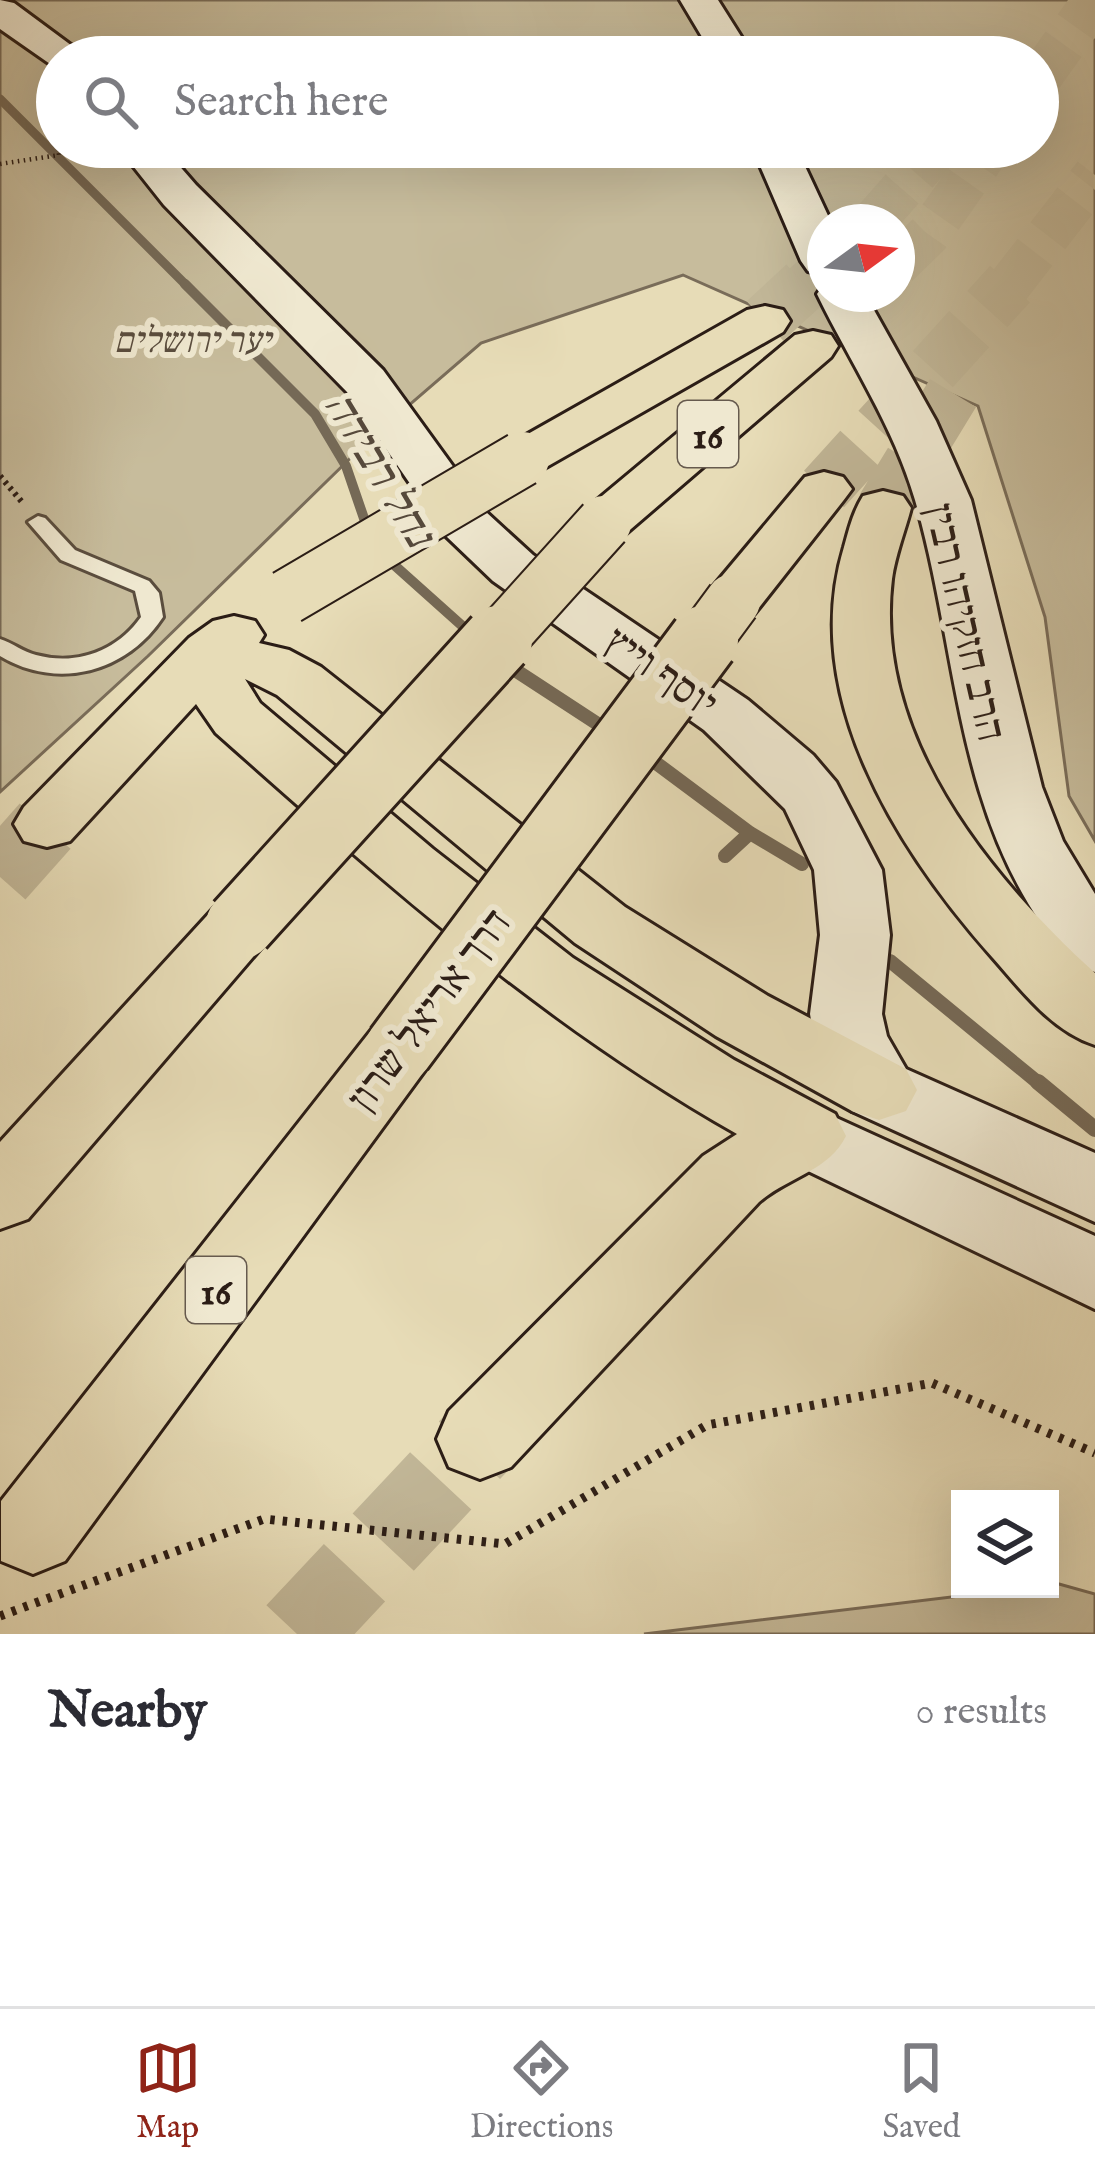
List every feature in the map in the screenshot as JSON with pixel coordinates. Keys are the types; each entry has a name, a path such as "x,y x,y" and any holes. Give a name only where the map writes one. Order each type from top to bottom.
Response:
{"highway":[{"path":"47,824 210,652 287,598 765,321"},
{"name":"16","path":"0,1196 604,523 813,346"},
{"name":"דרך אריאל שרון","path":"33,1531 733,601 854,499 868,543 859,590 859,639 869,691 887,742 918,804 976,892 1052,979 1095,1017"},
{"path":"210,652 267,664 299,681 600,925 742,1016 879,1090"},
{"path":"210,652 223,703 476,921 620,1026 808,1136"},
{"path":"480,1439 731,1179 752,1162 808,1136"}],"main road":[{"path":"699,0 721,36"},
{"path":"0,10 38,36"},
{"name":"יוסף וייץ","path":"158,168 365,381 433,481 486,544 513,568 726,715 790,771 813,798 848,871 855,935 847,1014 851,1037 879,1090"},
{"path":"783,168 807,221"},
{"name":"הרב חזקיהו רבין","path":"850,312 941,494 957,551 991,737 1011,803 1036,860 1095,946"},
{"path":"879,1090 1095,1190"},
{"path":"808,1136 1095,1274"}],"lane":[{"path":"0,646 36,665 74,665 120,652 136,642 152,617 148,592 142,586 68,555 38,522"}],"path":[{"path":"0,164 36,159"},
{"path":"0,1616 263,1519 505,1544 707,1425 932,1383 1095,1453"}],"green space":[{"name":"יער ירושלים","path":"0,0 1095,0 1095,841 1069,796 1045,617 978,406 683,275 481,343 372,437 148,656 0,792"},
{"path":"1059,1584 1095,1594 1095,1634 644,1634 951,1597 1059,1598"}],"waterway":[{"name":"נחל רבידה","path":"0,99 36,135"},
{"name":"נחל רבידה","path":"69,168 315,414 346,466 370,536"},
{"name":"נחל רבידה","path":"383,555 478,640"},
{"name":"נחל רבידה","path":"503,662 610,732"},
{"name":"נחל רבידה","path":"644,754 750,833"},
{"path":"725,856 750,833"},
{"name":"נחל רבידה","path":"750,833 802,864"},
{"name":"נחל רבידה","path":"890,961 1041,1085"},
{"name":"נחל רבידה","path":"1038,1082 1095,1129"}],"tunnel":[{"path":"1059,51 1095,0"},
{"path":"889,204 921,168"},
{"path":"915,248 975,168"},
{"path":"1008,287 1095,175"},
{"path":"802,287 807,282"},
{"path":"765,321 805,284"},
{"path":"824,489 1010,284"},
{"path":"883,508 953,393"},
{"path":"0,877 47,824"},
{"path":"297,1634 480,1439"}]}
